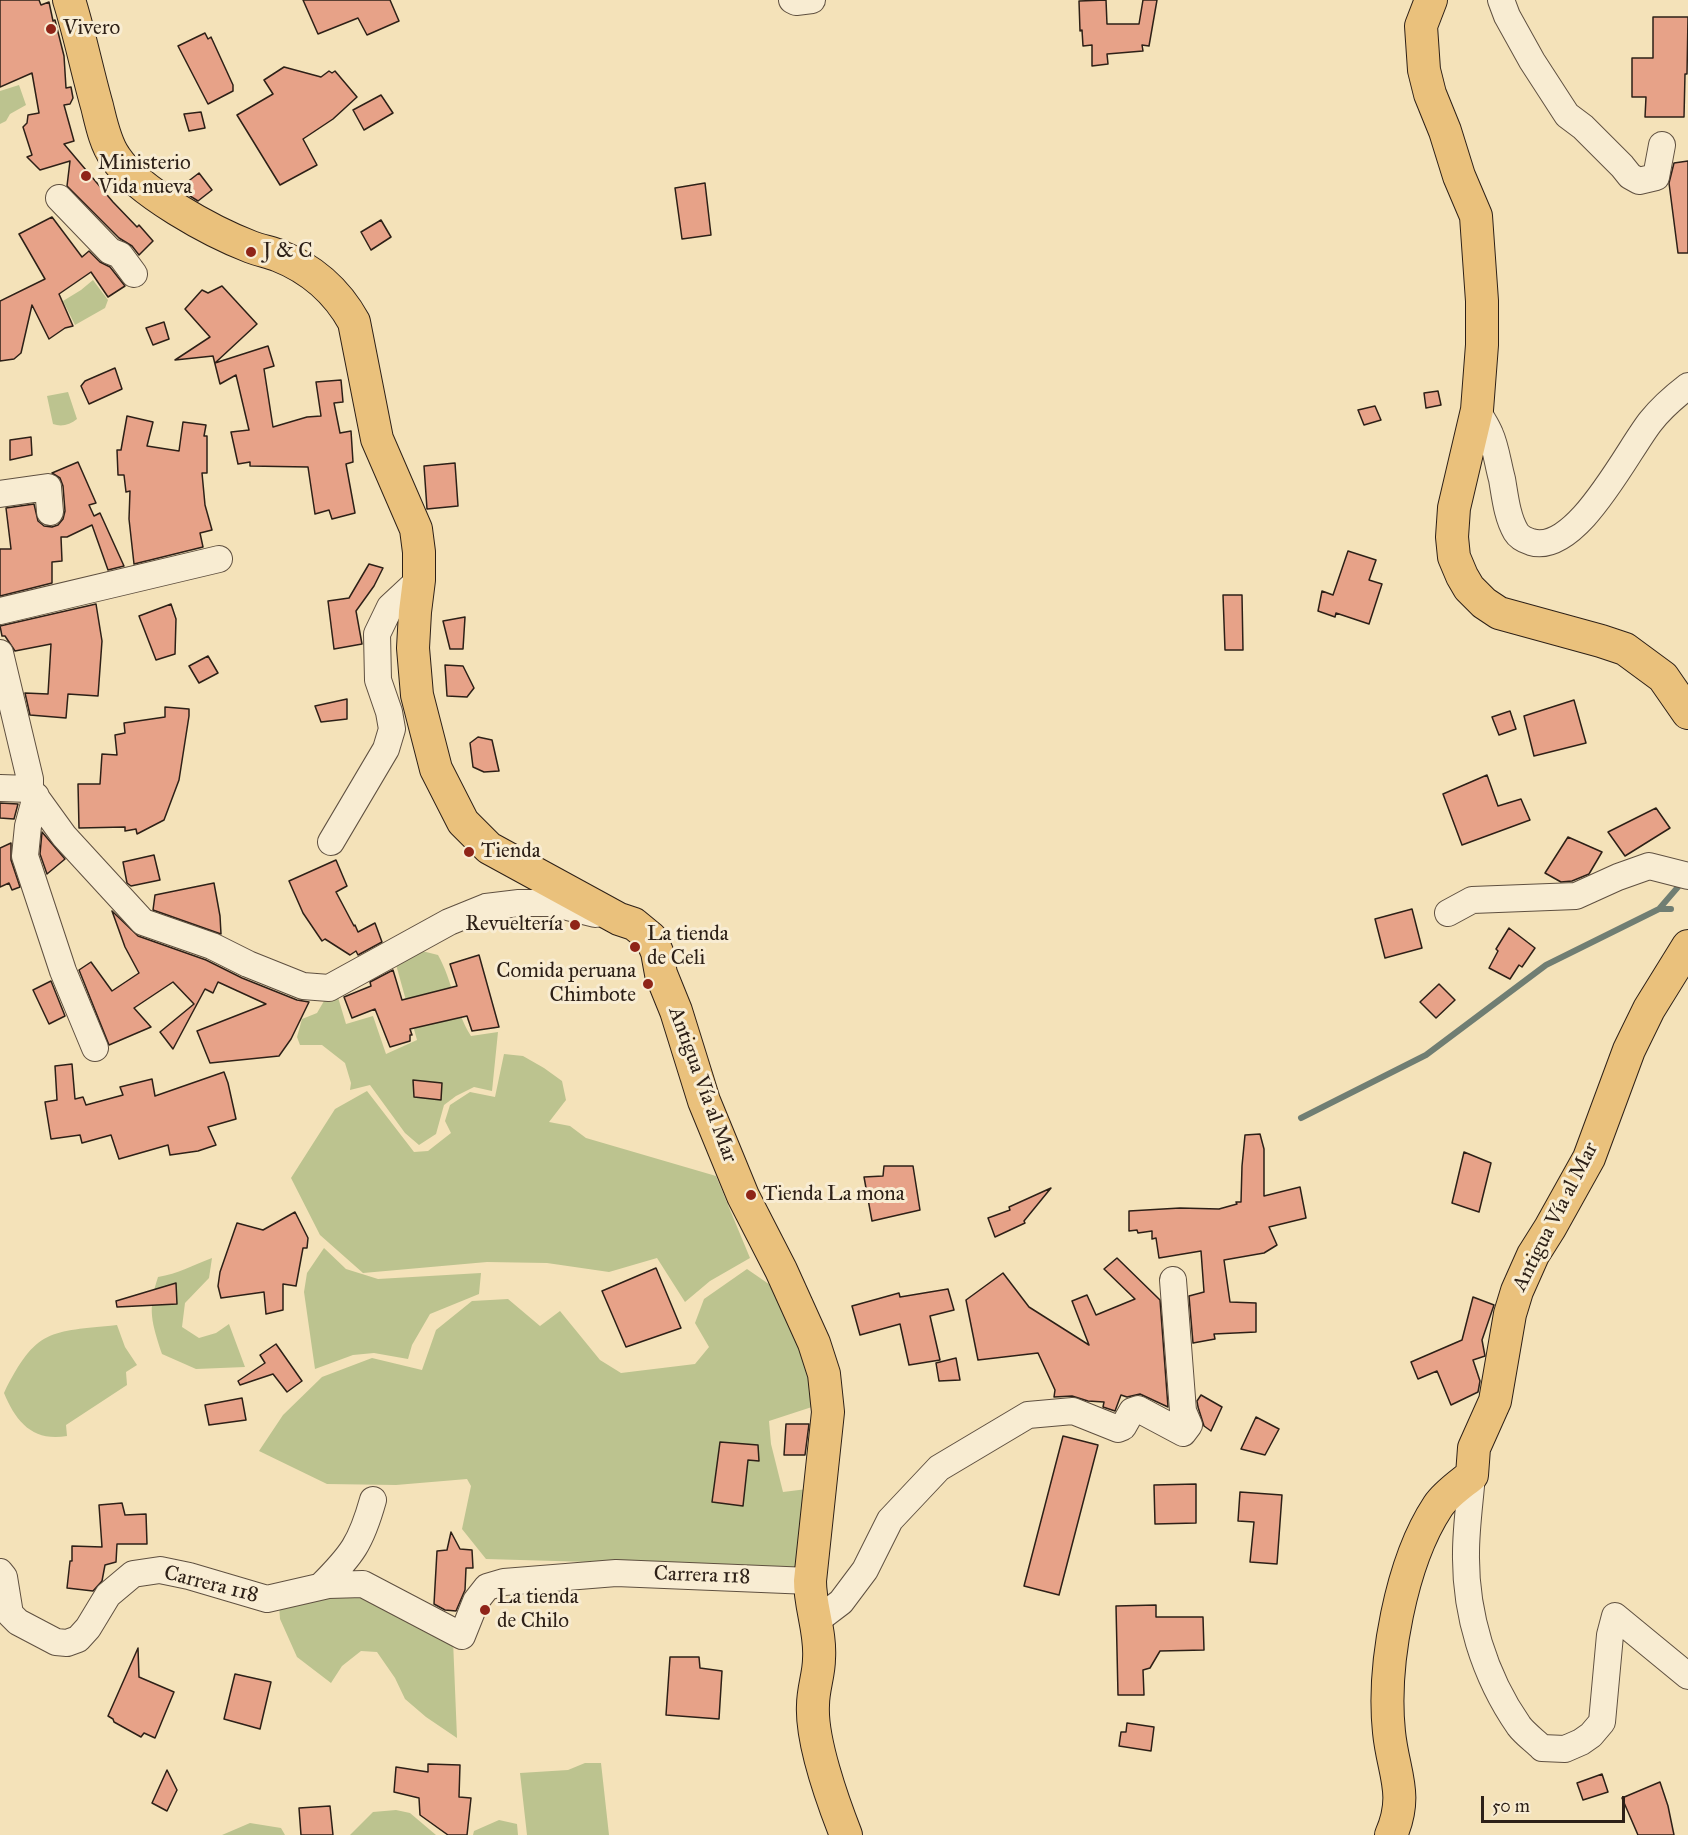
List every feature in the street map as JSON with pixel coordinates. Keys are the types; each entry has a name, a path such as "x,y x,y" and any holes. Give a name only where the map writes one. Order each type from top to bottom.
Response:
{"main road":[{"name":"Antigua Vía al Mar","path":"69,0 102,125 115,157 147,188 173,208 250,247 277,255 303,267 325,284 345,306 356,328 377,439 416,529 419,580 413,648 417,695 436,769 463,822 489,848 619,919 634,924 651,938 657,952 661,974 676,1011 704,1101 744,1196 814,1343 824,1374 828,1412 810,1581 810,1596 816,1621 820,1658 812,1706 820,1755 846,1835"},
{"path":"1431,0 1421,26 1424,70 1430,94 1445,131 1459,176 1476,216 1482,302 1482,345 1477,410 1454,508 1452,537 1454,557 1462,576 1484,603 1499,613 1625,649 1663,677 1688,713"},
{"name":"Antigua Vía al Mar","path":"1472,1475 1474,1448 1495,1401 1510,1314 1517,1291 1533,1255 1588,1158 1629,1050 1649,1009 1688,946"},
{"path":"1391,1835 1400,1810 1401,1794 1389,1731 1387,1690 1393,1635 1406,1579 1426,1527 1439,1503 1472,1475"}],"street":[{"path":"792,0 796,2 812,0"},
{"path":"1501,0 1507,16 1532,61 1567,115 1583,127 1630,176 1639,181 1656,177 1662,145"},
{"path":"58,198 110,251 120,255 134,274"},
{"path":"1477,410 1491,435 1509,513 1517,533 1525,540 1546,544 1577,523 1619,472 1651,421 1670,400 1688,386"},
{"path":"0,494 48,487 50,512"},
{"path":"0,611 219,559"},
{"path":"331,842 386,749 392,729 378,680 377,634 390,607 419,580"},
{"path":"0,653 33,792 25,856 63,971 95,1048"},
{"path":"0,788 33,792 64,836 143,922 212,946 248,964 303,986 329,988 449,922 486,907 519,903 551,903 619,919"},
{"path":"1448,913 1472,900 1576,896 1649,866 1688,876"},
{"path":"816,1621 841,1602 865,1570 890,1520 939,1468 1028,1415 1073,1411 1118,1429 1123,1427 1132,1411 1138,1409 1184,1433 1189,1425 1184,1411 1173,1280"},
{"path":"1472,1475 1466,1552 1468,1597 1476,1635 1493,1680 1520,1727 1542,1748 1565,1749 1591,1735 1602,1722 1610,1635 1615,1616 1688,1676"},
{"path":"321,1586 347,1561 360,1539 373,1500"},
{"name":"Carrera 118","path":"0,1572 4,1577 10,1614 18,1622 56,1642 67,1643 78,1639 88,1628 108,1595 133,1574 160,1570 267,1599 321,1586 363,1584 462,1636 476,1601 487,1587 504,1582 616,1573 810,1581"}],"green space":[{"path":"19,85 26,105 10,114 6,121 0,124 0,91"},
{"path":"93,280 108,300 105,308 75,325 63,301"},
{"path":"68,392 77,419 65,425 53,424 47,396"},
{"path":"422,951 438,955 461,1017 471,1036 498,1032 492,1091 474,1087 456,1096 444,1105 436,1134 419,1145 405,1133 370,1085 350,1090 351,1083 345,1063 322,1045 300,1045 297,1037 302,1019 317,1013 324,1001 337,994 346,1024 373,1016 386,1054 417,1040 395,961"},
{"path":"504,1054 523,1056 562,1081 566,1100 549,1122 570,1126 586,1138 716,1176 750,1258 710,1281 685,1302 657,1258 609,1272 547,1263 487,1262 363,1273 320,1235 291,1178 335,1109 367,1091 414,1152 428,1151 451,1133 445,1121 450,1105 470,1092 495,1097"},
{"path":"324,1248 346,1269 378,1279 481,1273 479,1294 430,1314 412,1345 408,1359 374,1353 353,1355 315,1369 304,1292 307,1273"},
{"path":"212,1258 209,1278 185,1303 182,1327 199,1338 216,1333 229,1324 245,1367 196,1369 162,1354 153,1325 152,1308 158,1277 179,1272"},
{"path":"747,1269 776,1289 808,1367 818,1405 769,1421 771,1444 783,1492 807,1489 798,1568 486,1559 462,1529 471,1486 467,1479 396,1485 327,1484 259,1451 283,1415 322,1377 372,1358 422,1370 436,1330 472,1301 508,1299 540,1326 560,1311 600,1360 621,1373 695,1364 709,1347 695,1323 704,1299"},
{"path":"117,1325 125,1347 137,1365 126,1372 127,1385 66,1425 67,1436 44,1436 27,1428 14,1413 4,1393 26,1356 47,1337 60,1332"},
{"path":"350,1591 453,1640 457,1738 426,1717 405,1699 395,1678 377,1652 361,1651 342,1666 331,1683 297,1657 280,1619 279,1605"},
{"path":"585,1763 601,1763 609,1835 527,1835 520,1773 568,1770"},
{"path":"396,1810 410,1813 436,1835 350,1835 373,1812"},
{"path":"499,1820 517,1824 518,1835 473,1835 474,1831"},
{"path":"250,1823 281,1828 285,1835 222,1835"}],"building":[{"path":"0,0 39,0 41,5 49,2 64,56 66,88 71,87 73,98 70,104 64,105 74,141 64,144 113,202 153,241 139,255 67,186 70,161 40,170 27,157 32,155 23,127 27,123 28,115 39,113 32,73 0,87"},
{"path":"303,0 390,0 399,21 367,35 358,18 318,34"},
{"path":"1106,0 1107,24 1139,24 1143,0 1157,0 1149,46 1142,45 1143,51 1107,54 1108,64 1092,66 1092,45 1083,46 1082,30 1080,31 1079,1"},
{"path":"1653,17 1688,17 1684,117 1645,117 1646,97 1632,97 1632,58 1653,58"},
{"path":"205,33 208,39 211,37 233,85 233,91 208,104 178,46"},
{"path":"284,67 321,77 329,71 332,73 335,71 357,97 333,119 303,139 317,165 280,185 237,115 273,94 264,80"},
{"path":"381,95 393,113 364,130 353,110"},
{"path":"201,112 205,128 189,131 184,114"},
{"path":"1688,161 1688,253 1678,253 1669,183 1674,163"},
{"path":"199,173 212,190 198,201 190,196 182,186"},
{"path":"705,183 711,235 682,239 675,188"},
{"path":"52,217 82,257 89,251 100,262 110,267 125,286 108,297 91,272 59,294 73,326 65,328 49,339 32,305 21,353 14,359 0,361 0,301 45,279 19,234"},
{"path":"381,220 391,237 371,250 361,232"},
{"path":"222,286 257,324 215,363 268,346 274,366 264,369 273,427 307,417 321,416 316,382 341,380 343,402 334,403 340,433 351,431 353,462 346,464 355,513 332,519 329,510 315,514 308,467 250,466 250,462 238,464 231,432 249,430 236,375 220,384 213,356 175,360 210,337 185,309 202,290 208,293"},
{"path":"164,322 169,339 153,345 146,328"},
{"path":"115,368 122,389 89,404 81,386 85,381"},
{"path":"1438,391 1441,405 1426,408 1424,393"},
{"path":"1375,406 1381,420 1364,425 1358,410"},
{"path":"127,416 153,422 147,446 179,451 183,422 206,425 204,436 207,436 207,473 202,473 205,505 212,530 200,533 203,547 134,564 129,519 130,491 126,492 124,475 118,475 117,450 121,450"},
{"path":"31,437 32,455 10,460 10,440"},
{"path":"78,462 96,503 89,505 94,516 100,513 124,566 108,570 92,525 67,537 61,537 62,561 52,562 52,583 0,596 0,549 11,549 6,508 34,504 38,521 44,526 58,525 65,511 63,486 60,478 52,473"},
{"path":"455,463 458,506 427,509 424,466"},
{"path":"1348,551 1376,560 1369,580 1382,584 1369,624 1336,613 1335,617 1318,611 1322,591 1333,595"},
{"path":"369,564 383,568 374,586 356,611 362,644 334,649 328,601 349,598"},
{"path":"1223,595 1242,595 1243,650 1225,650"},
{"path":"96,604 102,641 98,696 68,694 66,718 30,715 25,693 48,694 51,644 15,651 5,636 2,636 0,626"},
{"path":"171,604 176,619 175,654 156,660 139,616"},
{"path":"465,617 463,649 450,649 443,621"},
{"path":"208,656 218,673 199,683 189,666"},
{"path":"445,665 463,666 474,688 467,697 447,696"},
{"path":"347,699 347,719 321,722 315,706"},
{"path":"1574,700 1586,743 1534,756 1524,716"},
{"path":"165,707 189,709 189,716 179,780 164,820 137,834 136,829 125,831 125,827 79,828 78,784 100,784 102,754 117,755 115,735 125,733 124,723 165,717"},
{"path":"1510,711 1516,729 1499,735 1492,717"},
{"path":"478,737 492,740 499,771 484,772 473,767 470,743"},
{"path":"1487,775 1498,806 1521,799 1530,820 1462,845 1443,794"},
{"path":"0,803 18,804 14,819 0,818"},
{"path":"1656,808 1670,828 1625,856 1608,832"},
{"path":"42,832 65,859 47,874 40,854"},
{"path":"1568,837 1602,852 1589,874 1572,881 1561,882 1545,873"},
{"path":"11,843 11,860 20,887 12,890 9,883 0,887 0,848"},
{"path":"154,855 160,880 131,886 127,883 123,862"},
{"path":"336,860 347,886 336,892 354,926 358,932 375,923 382,942 358,955 356,951 350,955 325,939 322,941 303,913 289,881"},
{"path":"214,883 221,934 153,910 155,895"},
{"path":"1412,909 1422,948 1385,958 1375,919"},
{"path":"112,911 138,936 206,960 242,978 297,1000 309,1002 291,1039 279,1056 210,1063 197,1031 266,1004 218,982 213,993 205,989 173,1049 160,1032 194,1004 173,982 134,1008 151,1027 109,1045 79,970 91,962 112,991 139,973 125,947"},
{"path":"1509,928 1535,948 1522,967 1519,965 1510,979 1489,968 1498,951 1496,949"},
{"path":"479,955 499,1027 472,1031 467,1016 410,1029 412,1035 410,1035 410,1041 390,1047 375,1009 352,1018 344,997 371,986 370,982 393,970 402,1000 457,986 450,964"},
{"path":"51,981 65,1016 49,1024 33,990"},
{"path":"1439,984 1455,1000 1436,1018 1420,1002"},
{"path":"72,1064 75,1099 83,1097 86,1105 123,1095 120,1087 152,1079 155,1096 224,1072 236,1119 208,1127 216,1145 198,1151 170,1155 168,1145 119,1159 111,1135 82,1143 80,1135 51,1139 45,1102 57,1100 55,1066"},
{"path":"413,1080 442,1083 441,1100 414,1097"},
{"path":"1260,1134 1264,1149 1264,1196 1300,1187 1306,1218 1269,1227 1277,1245 1264,1253 1224,1260 1230,1302 1256,1303 1256,1332 1214,1334 1215,1339 1193,1343 1189,1296 1204,1292 1201,1251 1159,1258 1156,1238 1152,1239 1152,1231 1138,1233 1137,1230 1129,1231 1129,1211 1180,1208 1219,1209 1241,1202 1245,1135"},
{"path":"1464,1152 1491,1163 1479,1212 1452,1203"},
{"path":"884,1166 913,1166 920,1210 872,1221 864,1177 883,1176"},
{"path":"1051,1188 1024,1221 1025,1223 995,1237 988,1218 1010,1210 1009,1207"},
{"path":"295,1212 308,1238 307,1248 303,1248 296,1286 283,1284 283,1310 266,1314 264,1292 221,1298 218,1286 220,1272 237,1223 263,1230"},
{"path":"1117,1258 1160,1300 1168,1407 1140,1394 1127,1397 1121,1395 1115,1411 1103,1407 1104,1402 1088,1401 1072,1396 1054,1397 1055,1390 1038,1353 978,1360 966,1300 1003,1273 1029,1307 1089,1345 1072,1301 1087,1295 1096,1315 1135,1299 1104,1269"},
{"path":"656,1268 681,1328 626,1347 602,1291"},
{"path":"176,1283 177,1304 117,1307 116,1301"},
{"path":"948,1289 954,1310 930,1316 940,1360 909,1365 900,1324 860,1335 852,1306 899,1293 900,1297"},
{"path":"1473,1297 1494,1305 1482,1340 1485,1356 1473,1360 1480,1381 1478,1392 1451,1405 1437,1371 1418,1379 1411,1362 1462,1340"},
{"path":"276,1344 302,1381 287,1392 273,1374 240,1385 238,1381 265,1363 260,1355"},
{"path":"956,1358 960,1380 939,1381 936,1363"},
{"path":"1201,1395 1222,1407 1211,1431 1204,1426 1198,1407 1197,1401"},
{"path":"242,1398 246,1420 209,1425 205,1405"},
{"path":"1256,1417 1279,1429 1265,1455 1241,1449"},
{"path":"786,1424 809,1424 805,1455 784,1455"},
{"path":"1063,1436 1098,1445 1059,1595 1024,1586"},
{"path":"720,1442 758,1445 759,1461 748,1460 743,1506 712,1502"},
{"path":"1196,1484 1196,1523 1155,1524 1154,1485"},
{"path":"1240,1492 1282,1495 1277,1564 1250,1562 1254,1522 1238,1521"},
{"path":"122,1503 125,1515 146,1514 147,1544 117,1544 116,1562 105,1565 102,1581 93,1591 67,1588 72,1546 102,1547 99,1505"},
{"path":"451,1532 460,1549 472,1550 473,1568 466,1568 465,1590 456,1611 445,1610 434,1604 437,1551 447,1550"},
{"path":"1156,1605 1156,1617 1203,1617 1204,1650 1160,1651 1150,1668 1143,1670 1144,1695 1118,1695 1116,1606"},
{"path":"138,1648 139,1677 174,1692 155,1738 144,1733 141,1737 114,1722 108,1716"},
{"path":"670,1657 699,1657 700,1668 722,1671 719,1719 666,1715"},
{"path":"235,1674 271,1682 260,1729 224,1719"},
{"path":"1127,1723 1154,1727 1151,1751 1119,1746 1121,1732 1126,1732"},
{"path":"428,1764 460,1765 459,1797 471,1798 467,1835 448,1835 420,1815 419,1798 394,1792 396,1767 428,1772"},
{"path":"167,1770 177,1790 167,1811 152,1803"},
{"path":"1602,1774 1608,1792 1583,1800 1577,1783"},
{"path":"1660,1782 1674,1835 1638,1835 1622,1798"},
{"path":"330,1806 333,1835 301,1835 299,1808"}],"waterway":[{"path":"1301,1118 1426,1055 1546,965 1659,909 1678,887"},
{"path":"1659,909 1671,909"}],"place":[{"name":"Vivero","path":"51,29"},
{"name":"Ministerio Vida nueva","path":"86,176"},
{"name":"J & C","path":"251,252"},
{"name":"Tienda","path":"469,852"},
{"name":"Revueltería","path":"575,925"},
{"name":"La tienda de Celi","path":"635,947"},
{"name":"Comida peruana Chimbote","path":"648,984"},
{"name":"Tienda La mona","path":"751,1195"},
{"name":"La tienda de Chilo","path":"485,1610"}]}
